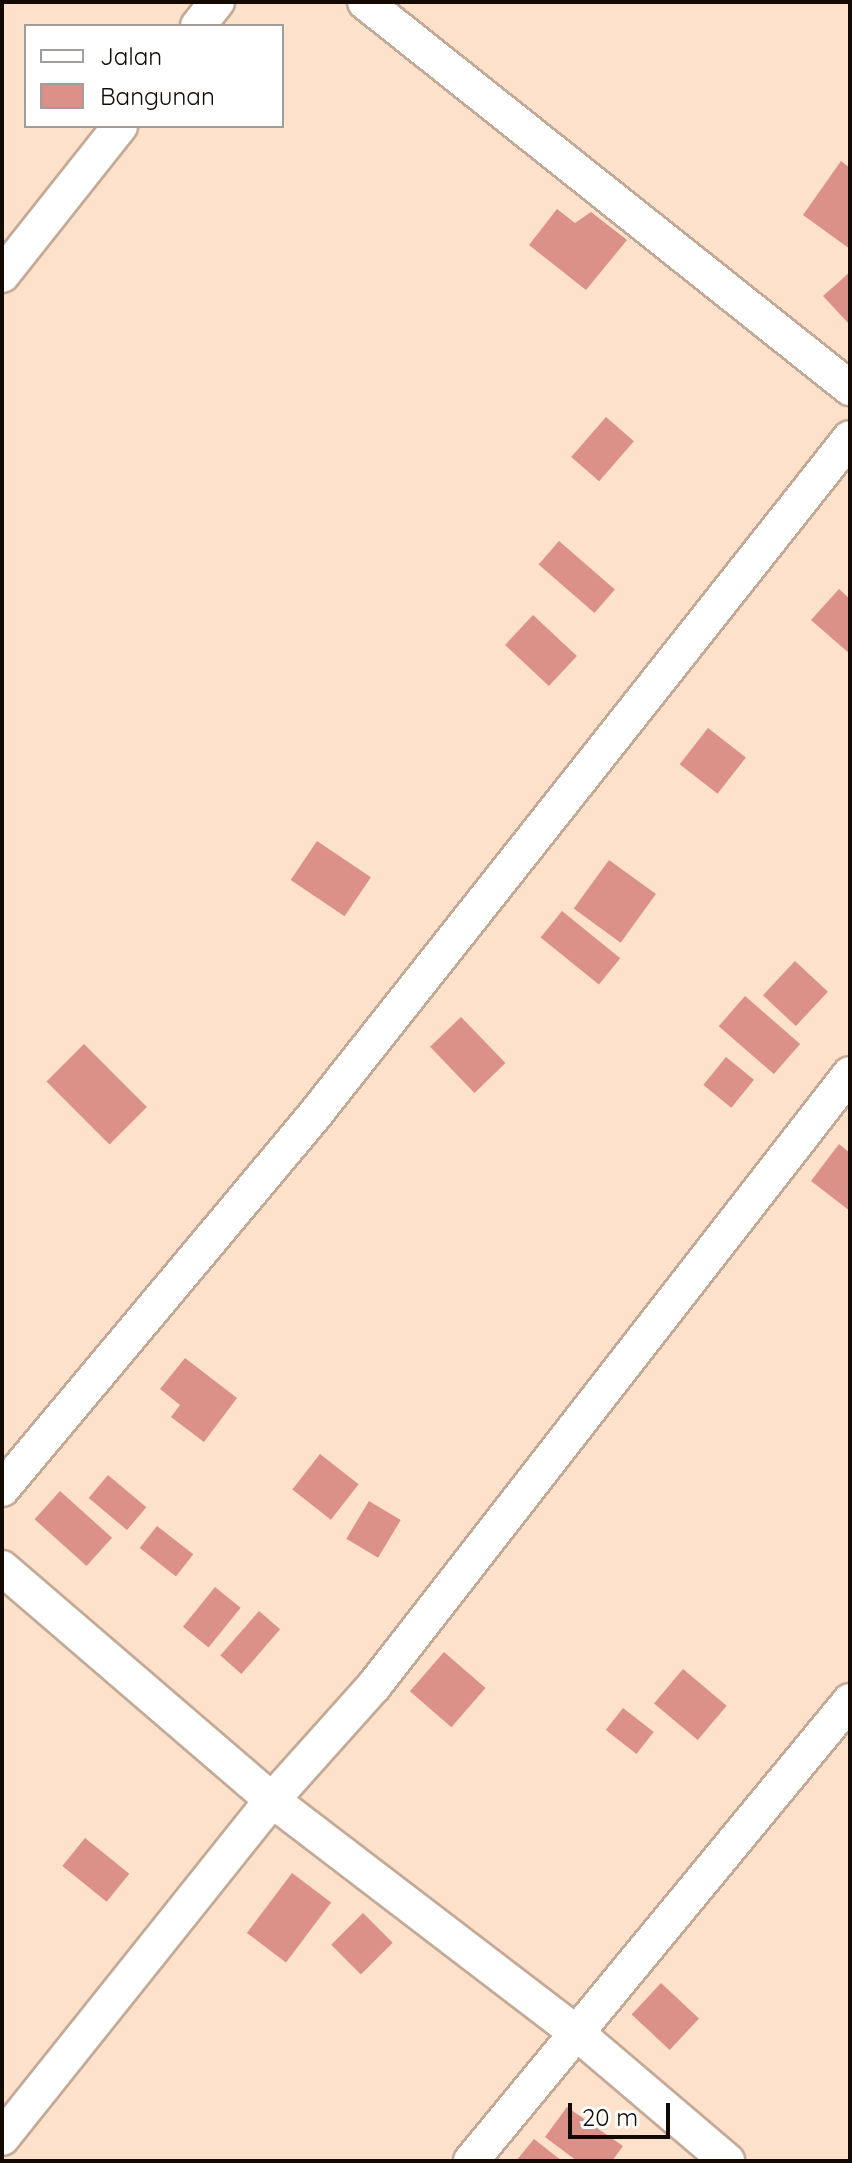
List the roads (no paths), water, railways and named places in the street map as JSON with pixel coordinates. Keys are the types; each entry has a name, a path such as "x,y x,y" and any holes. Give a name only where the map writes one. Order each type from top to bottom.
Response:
{"street":[{"path":"200,24 217,2"},
{"path":"365,2 850,388"},
{"path":"2,275 118,128"},
{"path":"2,1489 317,1112 850,438"},
{"path":"2,2138 272,1800 374,1686 850,1074"},
{"path":"2,1568 272,1800 578,2034 727,2161"},
{"path":"471,2161 850,1701"}]}
